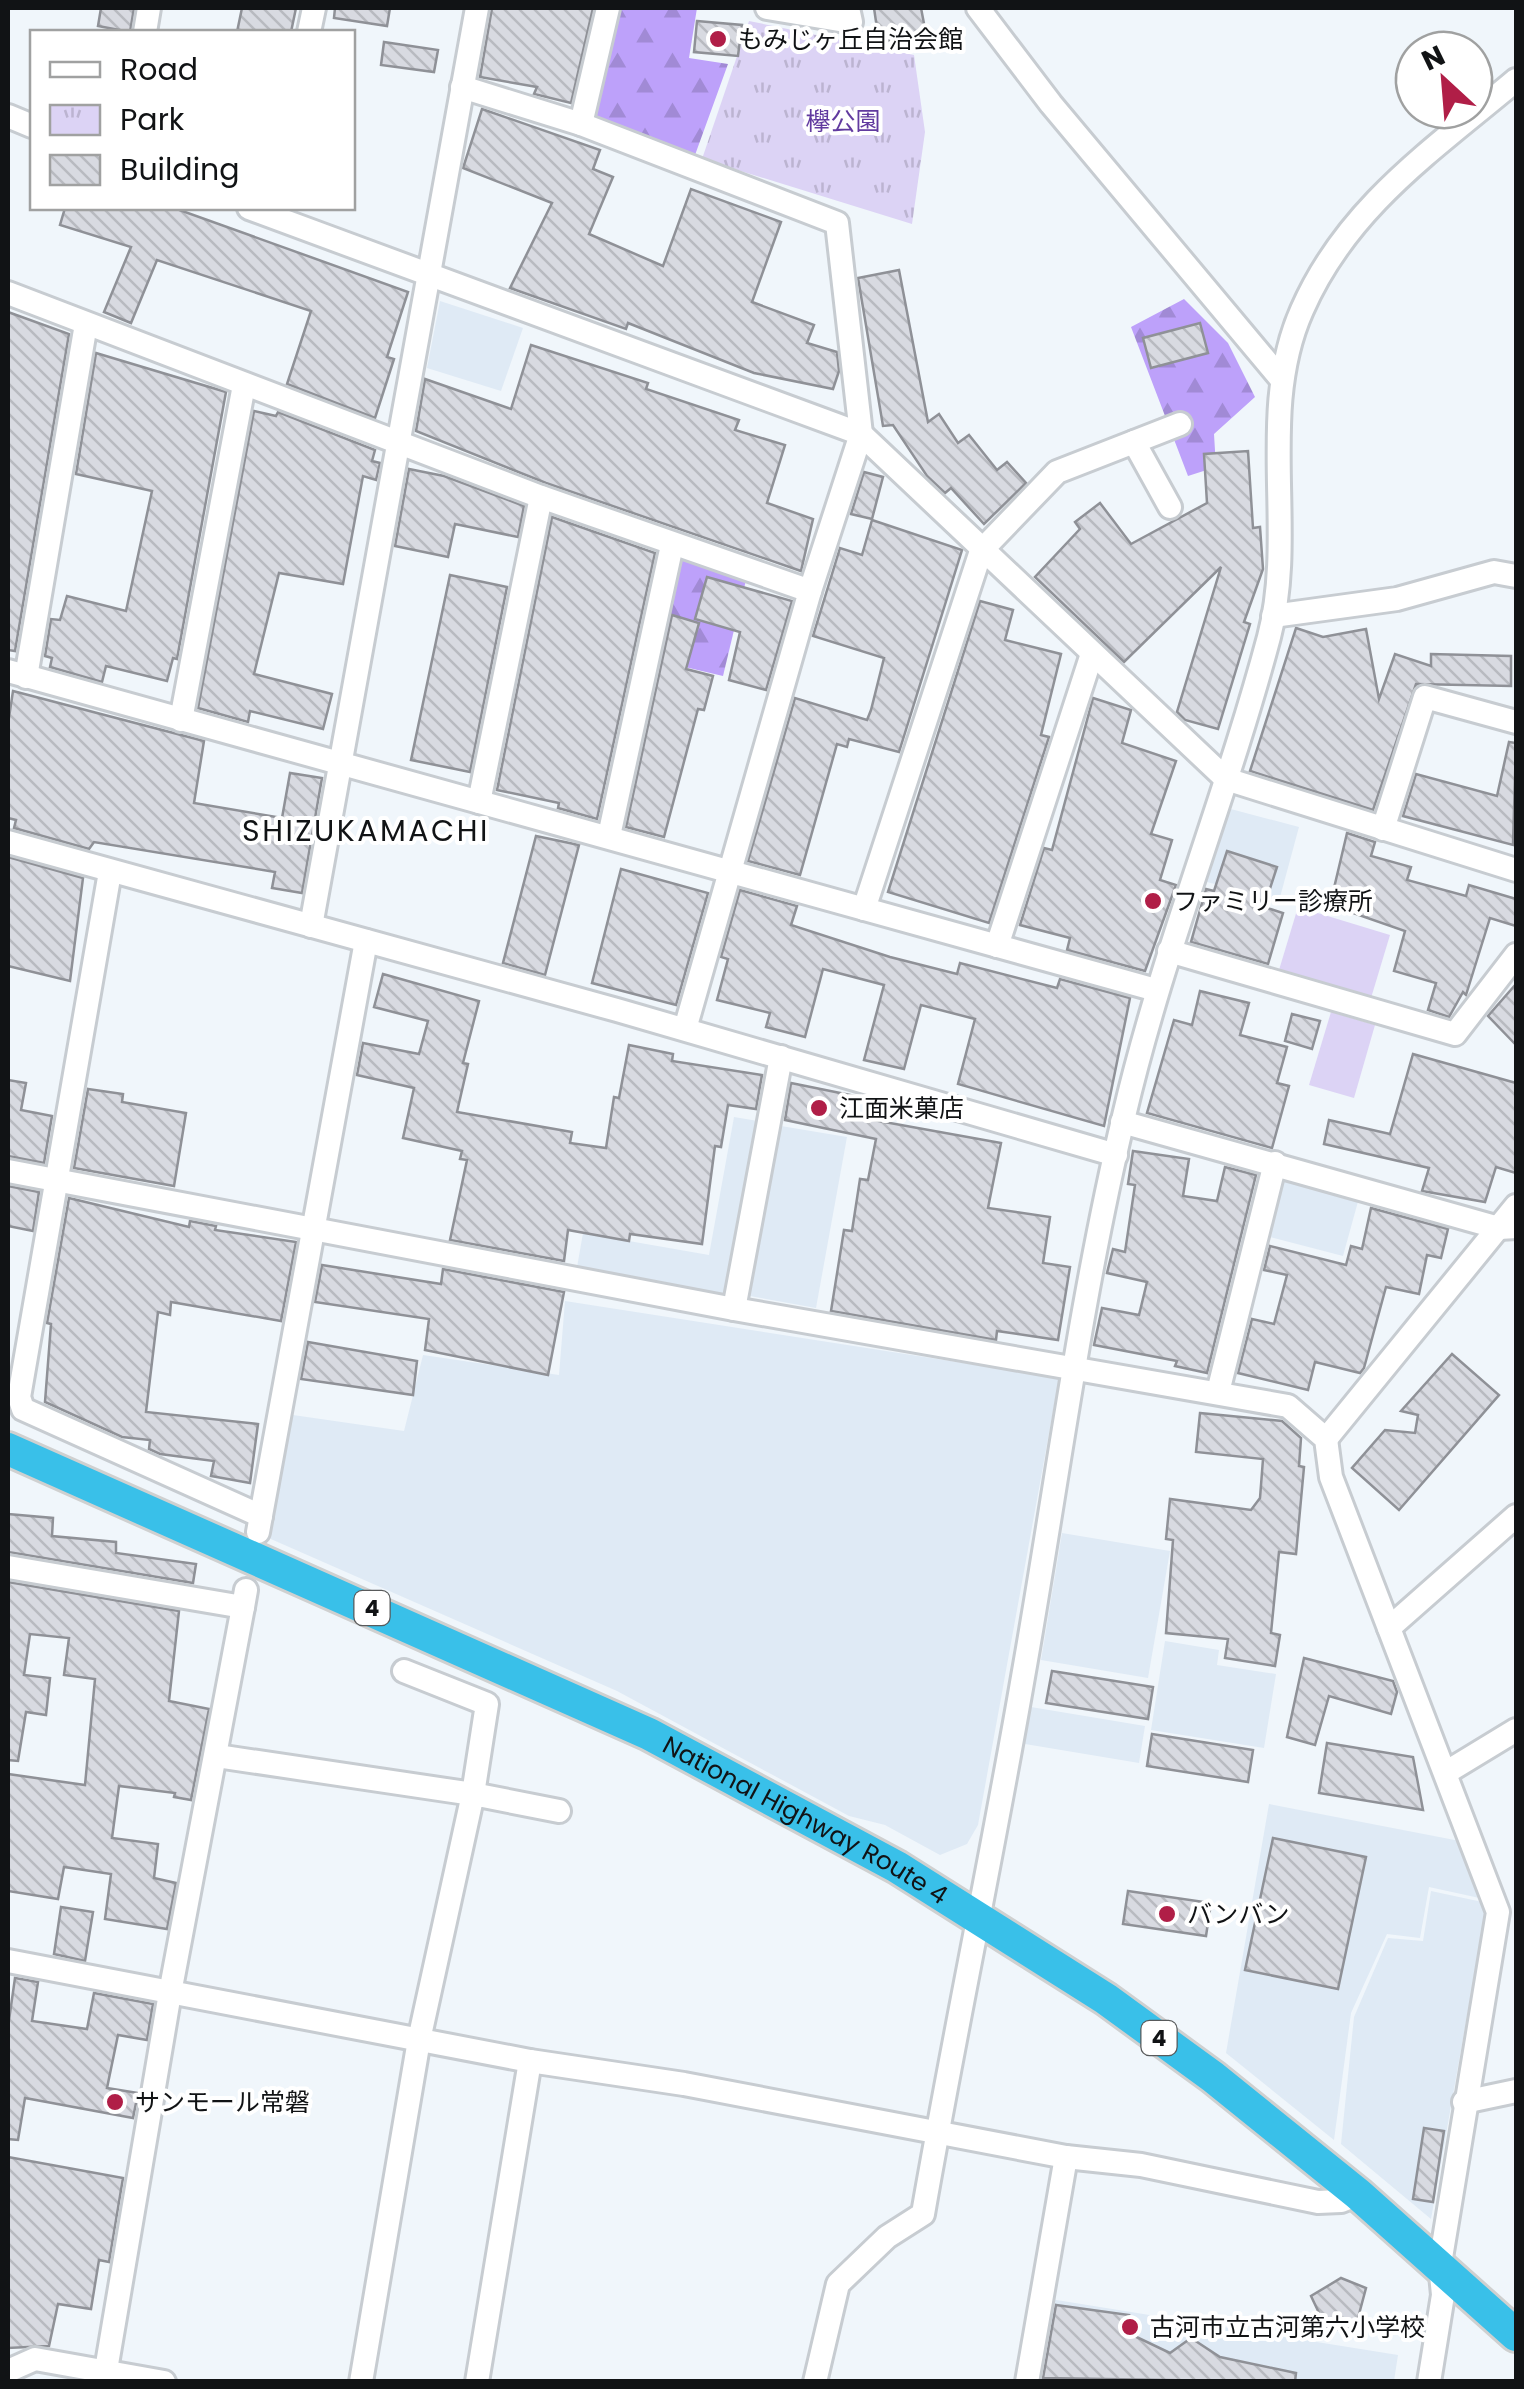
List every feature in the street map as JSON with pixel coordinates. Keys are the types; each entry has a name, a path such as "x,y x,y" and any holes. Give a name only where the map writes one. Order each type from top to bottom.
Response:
{"highway":[{"name":"National Highway Route 4","path":"8,1449 649,1734 981,1917 1214,2077 1440,2264 1516,2335"}],"street":[{"path":"311,926 477,8"},
{"path":"581,124 608,8"},
{"path":"766,8 850,22 848,8"},
{"path":"978,8 1051,104 1282,380"},
{"path":"815,2382 838,2284 887,2238 923,2214 981,1917 1122,1122 1156,990 1226,779 1274,616 1282,380 1300,314 1358,216 1399,174 1516,80"},
{"path":"462,87 581,124 838,223 862,434 810,591 685,1029"},
{"path":"277,212 862,434 1091,656 1226,779 1516,870"},
{"path":"8,293 541,497 810,591"},
{"path":"86,324 17,674 1156,990"},
{"path":"181,720 244,385"},
{"path":"864,909 981,551 1057,472 1180,424"},
{"path":"1134,442 1170,507"},
{"path":"479,802 541,497"},
{"path":"608,836 672,545"},
{"path":"1274,616 1396,599 1494,572 1516,576"},
{"path":"996,946 1091,656"},
{"path":"1383,829 1426,698 1516,722"},
{"path":"8,842 685,1029 1116,1155"},
{"path":"110,872 19,1396 23,1408 259,1524 366,941"},
{"path":"1169,951 1455,1034 1516,955"},
{"path":"734,1309 782,1057"},
{"path":"1122,1122 1508,1228"},
{"path":"1218,1392 1276,1162"},
{"path":"8,1171 734,1309 1288,1406 1326,1439 1331,1476 1389,1628 1507,1910 1464,2102 1440,2264 1444,2295 1430,2382"},
{"path":"1326,1439 1508,1228 1516,1206"},
{"path":"1389,1628 1516,1516"},
{"path":"8,1567 245,1599 170,1992 106,2370"},
{"path":"360,2382 419,2040 473,1794 487,1704 404,1671"},
{"path":"1447,1772 1516,1730"},
{"path":"217,1756 473,1794 559,1811"},
{"path":"8,1960 530,2061 684,2084 1066,2157 1141,2164 1318,2202 1341,2201 1358,2194"},
{"path":"476,2382 530,2061"},
{"path":"1464,2102 1516,2091"},
{"path":"1027,2382 1066,2157"},
{"path":"8,2371 35,2359 164,2382"}],"shaded area":[{"path":"440,301 523,328 501,391 427,368"},
{"path":"1227,808 1299,827 1279,901 1207,882"},
{"path":"734,1117 758,1121 726,1299 576,1273 583,1233 709,1255"},
{"path":"781,1126 847,1137 816,1308 750,1296"},
{"path":"1281,1177 1359,1198 1343,1256 1266,1236"},
{"path":"565,1301 1059,1378 978,1825 967,1844 940,1855 885,1825 849,1816 617,1691 264,1536 286,1414 404,1431 423,1355 559,1375"},
{"path":"1062,1533 1170,1551 1148,1678 1041,1660"},
{"path":"1165,1641 1219,1650 1217,1665 1276,1674 1264,1748 1151,1730"},
{"path":"1031,1707 1145,1726 1139,1763 1025,1744"},
{"path":"1269,1804 1465,1842 1484,1899 1429,1887 1420,1938 1387,1934 1351,2013 1334,2140 1226,2053"},
{"path":"1431,1891 1487,1903 1431,2219 1341,2144 1354,2017 1388,1938 1423,1941"},
{"name":"古河市立古河第六小学校","path":"1044,2298 1398,2355 1394,2381 1030,2382"}],"green space":[{"path":"619,8 697,8 689,58 728,64 695,155 594,115"},
{"name":"欅公園","path":"749,21 914,55 925,132 912,224 702,159"},
{"path":"1184,299 1228,343 1255,397 1214,434 1216,467 1188,476 1131,327"},
{"path":"675,559 747,576 723,676 651,659"},
{"path":"1298,907 1390,935 1371,998 1279,970"},
{"path":"1331,1012 1375,1025 1354,1098 1309,1085"}],"building":[{"path":"101,8 134,8 130,30 98,26"},
{"path":"242,8 296,8 291,30 237,30"},
{"path":"335,8 390,8 387,26 334,18"},
{"path":"492,8 593,8 571,103 534,94 537,87 480,77"},
{"path":"874,8 921,8 926,34 879,42"},
{"name":"もみじヶ丘自治会館","path":"697,21 742,25 738,56 694,52"},
{"path":"384,42 438,50 434,72 381,65"},
{"path":"482,109 600,150 593,169 613,177 589,234 663,266 691,189 781,222 752,302 814,325 807,343 837,352 839,371 833,389 754,373 628,323 626,329 510,288 552,203 463,168"},
{"path":"64,210 180,210 408,292 387,357 394,359 375,418 287,384 311,311 157,260 131,323 104,312 131,247 60,225"},
{"path":"899,270 928,422 939,414 958,443 969,435 997,470 1007,462 1026,483 984,524 951,488 945,493 927,476 893,425 883,426 858,278"},
{"path":"8,312 69,334 15,651 8,650"},
{"path":"1200,323 1208,353 1151,368 1143,338"},
{"path":"531,345 648,383 646,389 739,420 735,430 785,445 767,503 813,519 801,571 546,483 416,431 425,379 511,409"},
{"path":"96,353 226,392 177,659 173,658 167,681 106,666 102,682 50,667 52,658 45,656 51,619 60,620 67,596 126,611 152,491 76,474"},
{"path":"254,411 276,416 278,412 375,450 372,461 380,463 376,480 363,476 343,584 279,573 254,674 332,694 323,729 250,711 248,722 198,708"},
{"path":"1248,451 1253,528 1260,527 1263,569 1244,622 1250,624 1218,729 1185,720 1177,712 1221,567 1124,662 1035,577 1080,529 1075,522 1100,503 1131,544 1207,503 1204,454"},
{"path":"409,469 444,476 524,506 518,537 455,524 448,557 395,546"},
{"path":"864,472 883,477 872,519 851,514"},
{"path":"552,517 655,553 597,819 558,808 559,803 497,790"},
{"path":"872,520 962,550 899,752 849,739 847,747 837,744 800,875 748,861 795,698 867,720 871,710 884,658 813,636 840,548 862,555"},
{"path":"450,575 507,587 470,772 411,760"},
{"path":"707,577 792,601 766,690 729,680 740,632 695,619"},
{"path":"980,601 1013,610 1005,640 1061,654 1041,735 1049,737 989,923 888,892"},
{"path":"672,615 699,623 686,669 713,676 704,710 698,709 664,837 626,827"},
{"path":"1296,628 1323,637 1366,629 1379,699 1395,654 1431,666 1431,654 1511,656 1511,686 1416,684 1373,810 1250,771"},
{"path":"13,691 204,741 194,803 282,818 290,773 322,778 302,893 272,888 275,872 94,842 89,849 14,828 16,820 8,818 8,724"},
{"path":"1093,698 1131,710 1122,743 1176,761 1151,834 1172,840 1160,880 1176,885 1145,971 1067,950 1070,938 1020,925 1044,848 1052,850"},
{"path":"1509,742 1516,743 1513,845 1403,816 1416,774 1497,796"},
{"path":"1347,833 1375,842 1371,856 1411,867 1407,880 1466,896 1469,885 1516,899 1516,926 1490,918 1466,995 1463,992 1449,1017 1428,1010 1436,983 1394,971 1405,931 1330,905"},
{"path":"536,836 579,845 545,975 503,963"},
{"path":"1227,851 1277,867 1264,907 1283,913 1268,964 1191,942 1206,889 1214,891"},
{"path":"8,857 83,878 70,981 8,966"},
{"path":"621,869 708,893 676,1005 592,983"},
{"path":"740,890 797,906 791,925 890,957 957,974 960,963 1057,988 1060,979 1130,998 1104,1126 958,1084 975,1019 921,1005 904,1069 864,1060 884,985 823,969 805,1037 766,1027 770,1013 717,1000 728,959 721,957"},
{"path":"383,974 479,1001 463,1063 468,1064 457,1112 572,1132 570,1143 606,1148 614,1097 619,1098 629,1045 673,1054 672,1061 762,1075 756,1109 728,1105 721,1147 715,1146 702,1244 630,1234 629,1241 568,1230 564,1261 450,1240 467,1160 460,1159 462,1151 403,1138 414,1088 357,1075 363,1043 419,1054 428,1021 374,1007"},
{"path":"1516,984 1516,1045 1488,1016"},
{"path":"1200,991 1249,1003 1240,1035 1287,1047 1277,1083 1289,1086 1272,1148 1147,1113 1174,1020 1192,1025"},
{"path":"1292,1014 1320,1021 1312,1049 1285,1041"},
{"path":"1413,1054 1516,1083 1516,1173 1496,1167 1485,1202 1422,1191 1429,1168 1324,1144 1329,1120 1390,1134"},
{"path":"8,1080 26,1083 21,1110 52,1116 44,1163 8,1156"},
{"path":"791,1083 855,1096 851,1116 1001,1143 988,1208 1050,1217 1043,1263 1070,1267 1058,1340 997,1331 996,1340 831,1311 844,1230 852,1231 860,1179 868,1180 876,1139 785,1120"},
{"path":"88,1089 123,1094 122,1102 186,1113 174,1186 74,1168"},
{"path":"1133,1151 1189,1159 1183,1196 1217,1201 1225,1167 1256,1175 1207,1373 1175,1366 1177,1361 1094,1345 1102,1308 1139,1315 1147,1282 1107,1273 1113,1249 1125,1252 1135,1185 1128,1184"},
{"path":"8,1186 39,1192 33,1231 8,1226"},
{"path":"69,1198 189,1227 190,1221 216,1226 215,1230 296,1242 281,1321 171,1302 170,1315 158,1312 146,1412 258,1424 250,1483 211,1476 214,1461 160,1454 149,1449 150,1440 122,1437 45,1402 51,1324 47,1323"},
{"path":"1371,1208 1448,1229 1441,1258 1427,1255 1419,1294 1386,1287 1360,1373 1315,1362 1308,1390 1238,1373 1252,1319 1274,1324 1287,1275 1264,1270 1270,1246 1346,1265 1351,1246 1362,1249"},
{"path":"322,1265 441,1284 443,1269 564,1292 548,1375 425,1350 429,1319 315,1302"},
{"path":"308,1342 417,1361 413,1395 301,1379"},
{"path":"1452,1354 1499,1395 1399,1510 1352,1468 1385,1430 1415,1433 1418,1415 1401,1411"},
{"path":"1200,1413 1282,1421 1301,1438 1299,1466 1304,1467 1296,1554 1279,1552 1271,1633 1280,1635 1275,1666 1225,1658 1228,1639 1166,1633 1173,1540 1166,1539 1170,1499 1251,1510 1260,1498 1263,1459 1196,1452"},
{"path":"8,1514 53,1518 52,1536 116,1542 116,1553 196,1564 193,1583 8,1552"},
{"path":"8,1582 179,1611 169,1701 209,1709 191,1800 174,1797 175,1793 119,1786 112,1838 158,1844 154,1878 176,1883 167,1929 105,1919 111,1874 64,1867 58,1899 8,1891 8,1774 85,1785 95,1679 64,1675 69,1638 30,1634 24,1675 50,1678 46,1715 26,1712 18,1761 8,1760"},
{"path":"1304,1658 1393,1681 1397,1692 1391,1714 1329,1696 1315,1745 1287,1737"},
{"path":"1052,1671 1153,1687 1148,1719 1046,1703"},
{"path":"1152,1734 1253,1750 1248,1782 1147,1766"},
{"path":"1327,1743 1413,1757 1423,1810 1319,1793"},
{"path":"1273,1838 1366,1857 1338,1989 1245,1970"},
{"name":"バンバン","path":"1128,1891 1211,1903 1206,1936 1123,1924"},
{"path":"61,1907 93,1912 85,1961 54,1954"},
{"path":"15,1978 38,1982 32,2021 87,2029 94,1993 153,2004 147,2040 118,2035 107,2088 138,2093 133,2118 25,2098 18,2140 8,2139 8,2027"},
{"path":"1424,2128 1444,2131 1433,2202 1413,2199"},
{"path":"8,2157 123,2178 109,2262 99,2260 91,2309 58,2304 49,2346 8,2348"},
{"path":"1341,2278 1366,2288 1354,2333 1317,2324 1320,2315 1311,2296"},
{"path":"1056,2305 1129,2315 1126,2332 1170,2353 1191,2338 1220,2357 1296,2373 1295,2382 1043,2378"}],"place":[{"name":"もみじヶ丘自治会館","path":"718,39"},
{"name":"ファミリー診療所","path":"1153,901"},
{"name":"江面米菓店","path":"819,1108"},
{"name":"バンバン","path":"1167,1914"},
{"name":"サンモール常磐","path":"115,2102"},
{"name":"古河市立古河第六小学校","path":"1130,2327"}],"district":[{"name":"SHIZUKAMACHI","path":"366,831"}]}
